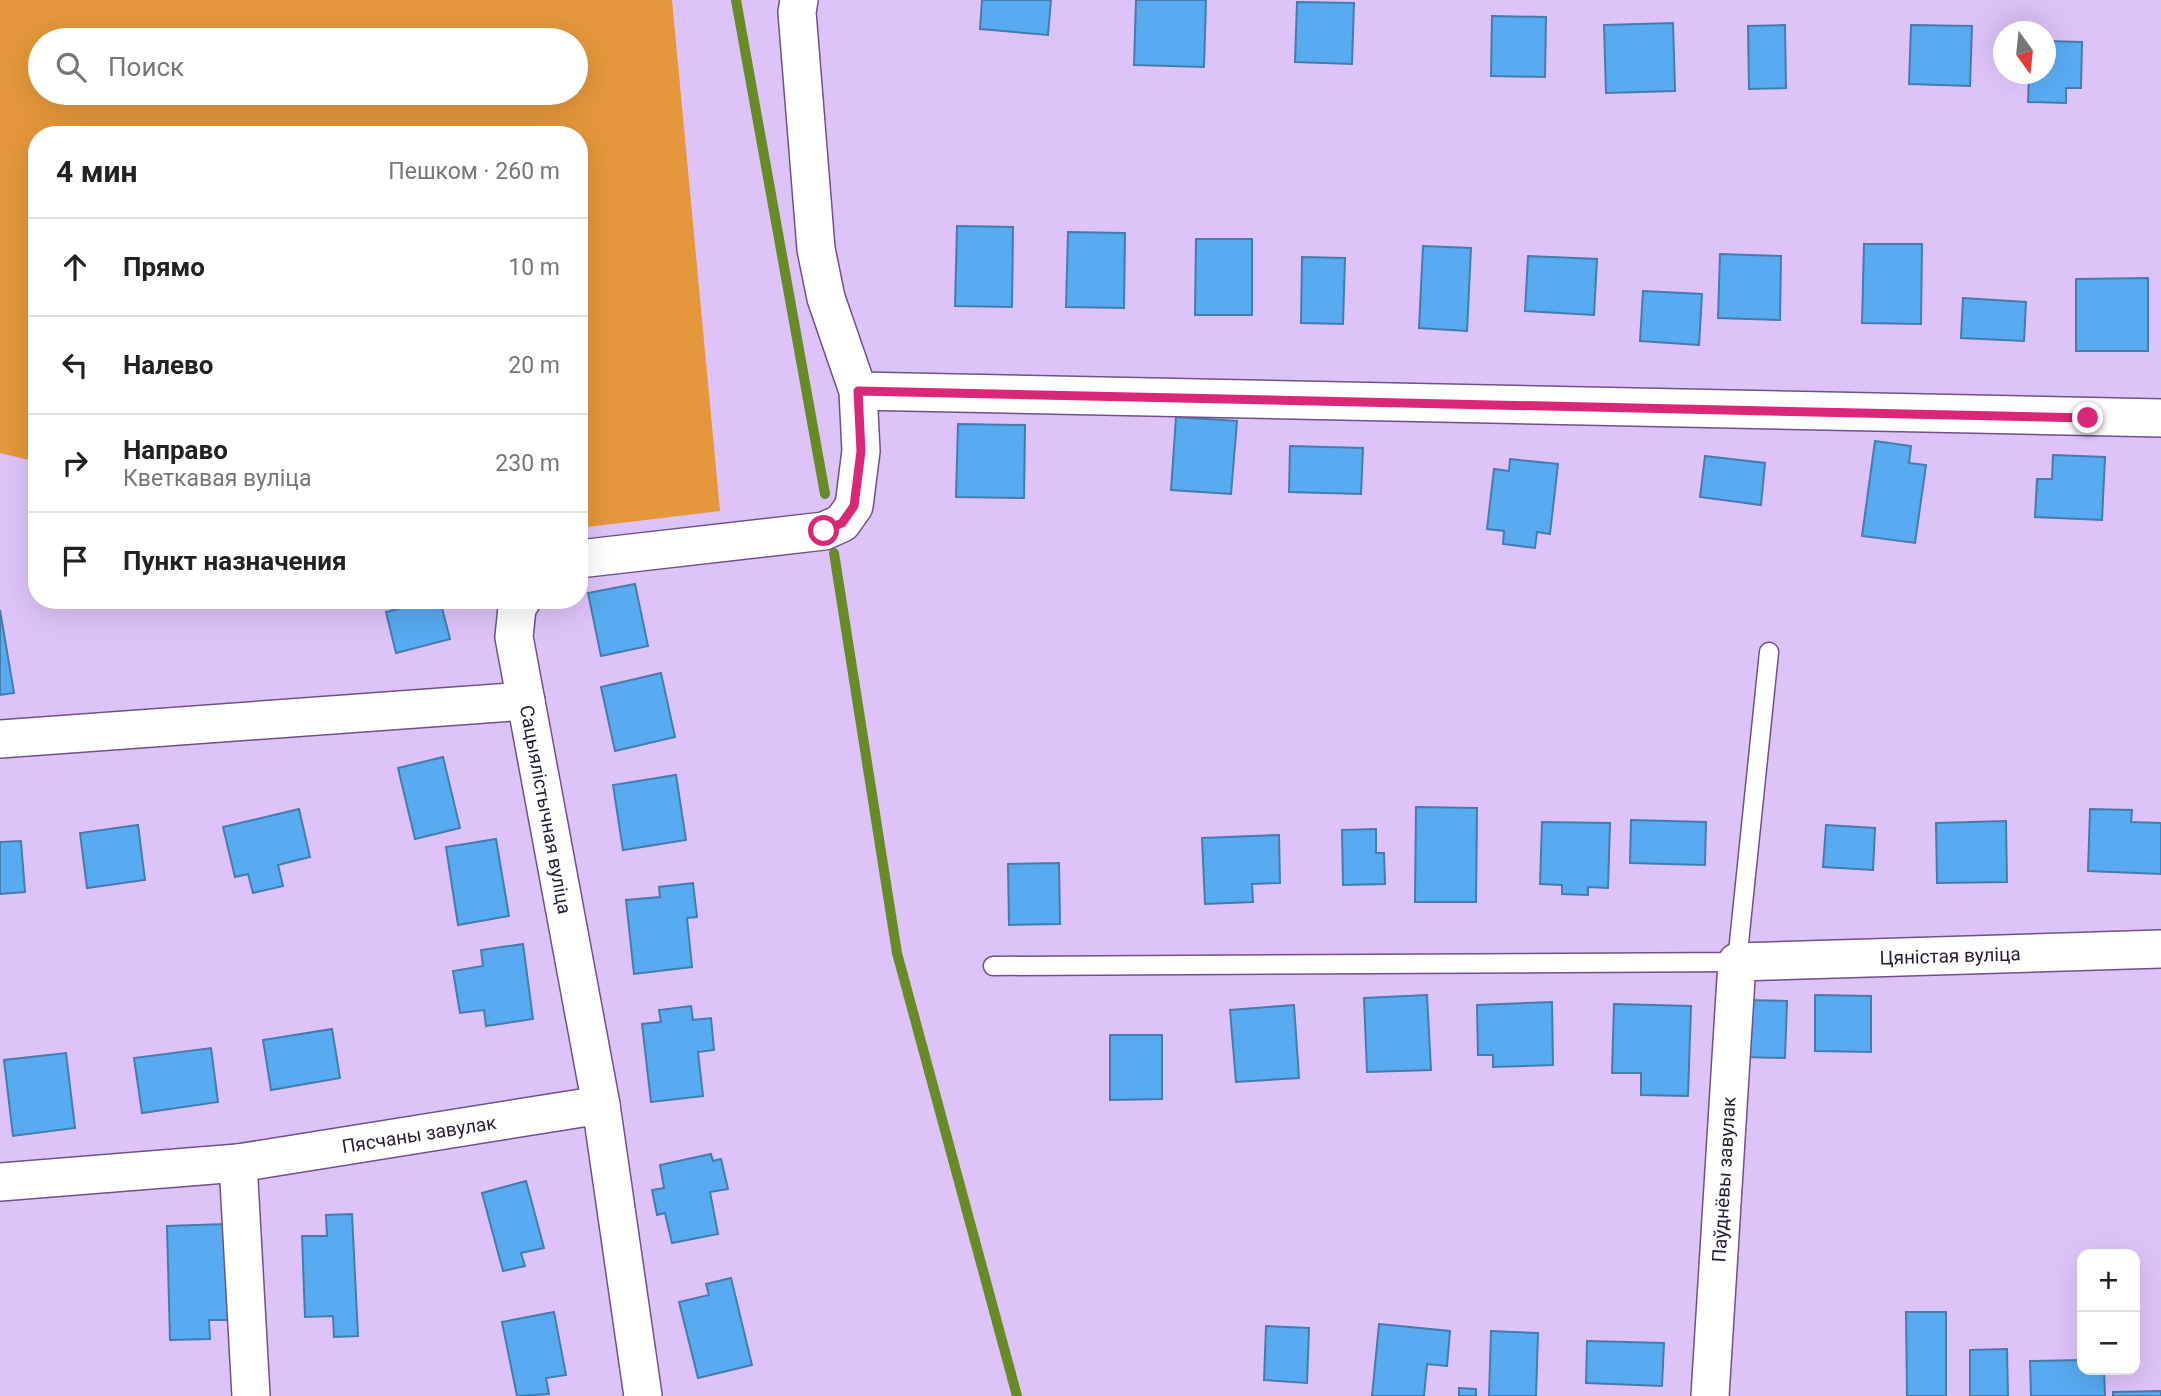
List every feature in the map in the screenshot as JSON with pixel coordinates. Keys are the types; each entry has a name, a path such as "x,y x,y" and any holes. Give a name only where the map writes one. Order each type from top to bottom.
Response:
{"street":[{"path":"588,558 824,531 842,523 854,506 861,451 858,391 826,298 816,248 797,12 799,0"},
{"path":"858,391 2161,418"},
{"path":"517,609 514,637 526,701"},
{"name":"Сацыялістычная вуліца","path":"0,739 526,701 601,1105 643,1396"},
{"name":"Цяністая вуліца","path":"1737,962 2161,949"},
{"name":"Паўднёвы завулак","path":"1710,1396 1737,962"},
{"name":"Пясчаны завулак","path":"0,1182 238,1163 601,1105"},
{"path":"238,1163 251,1396"}],"lane":[{"path":"993,966 1737,962 1769,652"}],"shaded area":[{"path":"0,0 672,0 720,511 588,527 588,126 28,126 28,460 0,453"}],"building":[{"path":"982,0 1051,0 1048,35 980,29"},
{"path":"1136,0 1206,0 1204,67 1134,65"},
{"path":"1297,2 1354,3 1352,64 1295,62"},
{"path":"1492,16 1546,17 1545,77 1491,76"},
{"path":"1673,23 1675,91 1606,93 1604,25"},
{"path":"1785,25 1786,88 1749,89 1748,26"},
{"path":"1911,25 1972,26 1970,86 1909,84"},
{"path":"2056,41 2082,42 2081,88 2066,88 2066,103 2028,102 2029,84 2056,84"},
{"path":"957,226 1013,227 1012,307 955,306"},
{"path":"1068,232 1125,233 1124,308 1066,307"},
{"path":"1196,239 1252,239 1252,315 1195,315"},
{"path":"1864,244 1922,244 1921,324 1862,323"},
{"path":"1423,246 1471,248 1467,331 1419,328"},
{"path":"1720,254 1781,256 1780,320 1718,318"},
{"path":"1528,256 1597,259 1594,315 1525,311"},
{"path":"1302,257 1345,258 1343,324 1301,323"},
{"path":"2148,278 2148,351 2076,351 2076,279"},
{"path":"1643,291 1702,294 1699,345 1640,341"},
{"path":"1963,298 2026,302 2024,341 1961,338"},
{"path":"1176,417 1237,421 1231,494 1171,490"},
{"path":"958,424 1025,425 1024,498 956,497"},
{"path":"1875,441 1911,446 1909,463 1926,465 1915,543 1862,536"},
{"path":"1290,446 1363,448 1361,494 1289,492"},
{"path":"2053,455 2105,457 2102,520 2035,517 2037,479 2052,479"},
{"path":"1705,456 1765,463 1761,505 1700,497"},
{"path":"1510,459 1558,464 1550,534 1537,532 1535,548 1503,544 1504,531 1487,529 1494,469 1509,471"},
{"path":"635,584 648,646 601,656 588,593"},
{"path":"397,609 442,609 450,639 396,653 386,612"},
{"path":"0,610 14,693 0,695"},
{"path":"661,673 675,737 615,751 601,687"},
{"path":"443,757 460,828 415,839 398,768"},
{"path":"676,775 686,840 623,850 613,785"},
{"path":"1416,807 1477,808 1476,902 1415,902"},
{"path":"299,809 310,857 278,865 283,886 253,893 248,874 235,877 223,827"},
{"path":"2090,809 2132,810 2131,822 2161,823 2161,874 2088,871"},
{"path":"1631,820 1706,822 1705,865 1630,863"},
{"path":"2006,821 2007,882 1937,883 1936,823"},
{"path":"1542,822 1610,823 1608,888 1588,887 1588,895 1562,894 1562,885 1540,884"},
{"path":"138,825 145,880 87,888 80,833"},
{"path":"1826,825 1875,828 1873,870 1823,867"},
{"path":"1376,829 1376,853 1384,853 1385,884 1343,885 1342,830"},
{"path":"1279,835 1280,883 1252,884 1253,902 1205,904 1202,838"},
{"path":"496,839 509,916 458,925 446,847"},
{"path":"21,841 25,892 0,894 0,842"},
{"path":"1059,863 1060,924 1009,925 1008,864"},
{"path":"693,883 697,917 687,918 692,967 634,974 626,900 660,897 659,887"},
{"path":"523,944 533,1019 486,1026 484,1010 460,1013 453,971 483,966 481,950"},
{"path":"1427,995 1431,1070 1367,1072 1364,998"},
{"path":"1815,995 1871,996 1871,1052 1815,1051"},
{"path":"1743,1000 1787,1001 1785,1058 1741,1057"},
{"path":"1552,1002 1553,1065 1493,1067 1493,1055 1478,1055 1477,1005"},
{"path":"1614,1004 1691,1006 1688,1096 1641,1095 1641,1073 1612,1073"},
{"path":"1294,1005 1299,1078 1236,1082 1230,1010"},
{"path":"691,1006 693,1020 711,1018 714,1050 698,1052 703,1096 651,1102 642,1024 661,1022 659,1010"},
{"path":"332,1029 340,1078 271,1090 263,1040"},
{"path":"1110,1035 1162,1035 1162,1099 1110,1100"},
{"path":"211,1048 218,1102 142,1113 134,1058"},
{"path":"66,1053 75,1128 13,1136 4,1060"},
{"path":"711,1154 713,1161 721,1159 728,1189 710,1192 718,1234 672,1243 665,1213 657,1215 652,1190 664,1188 660,1165"},
{"path":"526,1181 544,1248 521,1253 525,1266 503,1271 482,1193"},
{"path":"352,1214 358,1336 334,1337 333,1316 305,1317 302,1236 327,1236 326,1215"},
{"path":"225,1224 228,1320 209,1320 210,1339 170,1340 167,1226"},
{"path":"731,1278 752,1365 698,1378 679,1302 709,1295 706,1284"},
{"path":"554,1312 566,1375 546,1378 549,1394 517,1396 502,1322"},
{"path":"1906,1312 1946,1312 1946,1396 1907,1396"},
{"path":"1379,1324 1450,1331 1447,1366 1427,1364 1424,1396 1372,1396"},
{"path":"1266,1326 1309,1328 1307,1383 1264,1380"},
{"path":"1491,1331 1538,1333 1536,1396 1489,1396"},
{"path":"1587,1341 1664,1343 1662,1386 1586,1383"},
{"path":"2007,1349 2008,1396 1970,1396 1970,1350"},
{"path":"2077,1360 2077,1375 2104,1375 2105,1396 2031,1396 2030,1361"},
{"path":"1459,1388 1476,1389 1476,1396 1459,1396"},
{"path":"2161,1391 2161,1396 2113,1396 2113,1392"}],"waterway":[{"path":"736,0 825,494"},
{"path":"834,553 897,953 1017,1396"}],"route":[{"path":"824,531 842,523 854,506 861,451 858,391 2088,418"}]}
